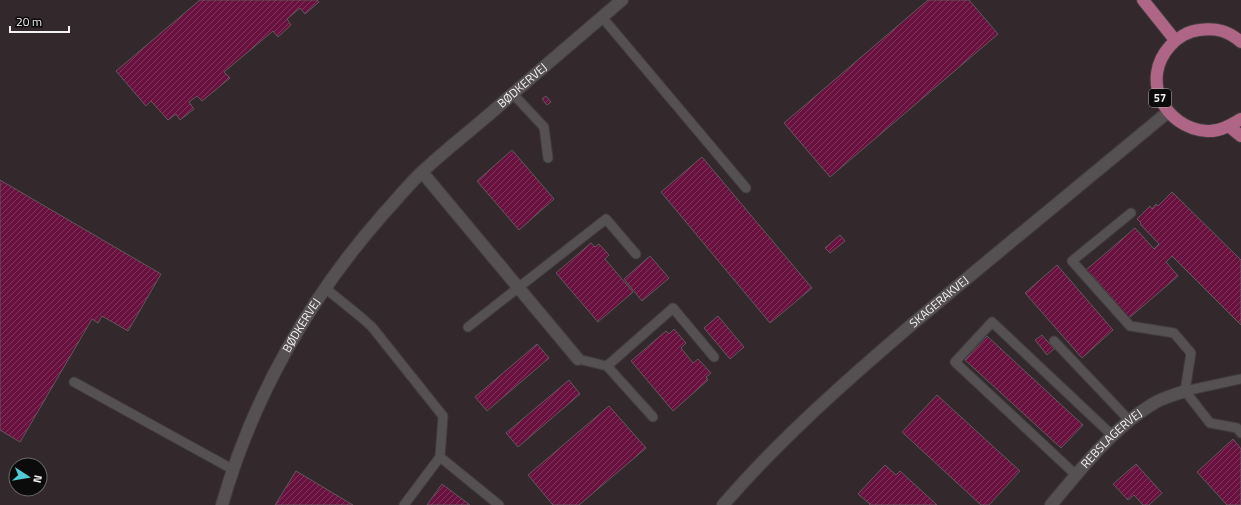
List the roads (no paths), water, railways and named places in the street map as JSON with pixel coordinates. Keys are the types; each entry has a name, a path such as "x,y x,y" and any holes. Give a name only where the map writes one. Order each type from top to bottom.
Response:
{"main road":[{"path":"1143,0 1175,40"},
{"name":"57","path":"1241,42 1231,33 1212,28 1192,30 1175,40 1165,51 1158,65 1156,80 1159,95 1168,112 1186,126 1208,131 1230,126 1241,119"},
{"path":"1230,126 1241,136"}],"street":[{"name":"BØDKERVEJ","path":"222,505 232,469 277,366 325,288 348,256 422,172 622,0"},
{"name":"SKAGERAKVEJ","path":"723,505 753,470 845,382 954,288 1168,112"},
{"path":"422,172 578,359"},
{"name":"REBSLAGERVEJ","path":"1051,505 1076,475 1129,420 1152,404 1185,391"}],"lane":[{"path":"602,17 746,188"},
{"path":"513,94 544,127 548,158"},
{"path":"1131,213 1072,262 1130,326 1174,333 1191,353 1185,391 1210,424 1236,428 1241,433"},
{"path":"468,327 606,218 636,254"},
{"path":"325,288 372,327 443,416 440,457 404,505"},
{"path":"607,366 673,308 714,357"},
{"path":"1076,475 955,362 992,322 1113,436"},
{"path":"1054,341 1129,420"},
{"path":"578,359 607,366 653,417"},
{"path":"1185,391 1241,379"},
{"path":"74,382 232,469"},
{"path":"440,457 499,505"}]}
